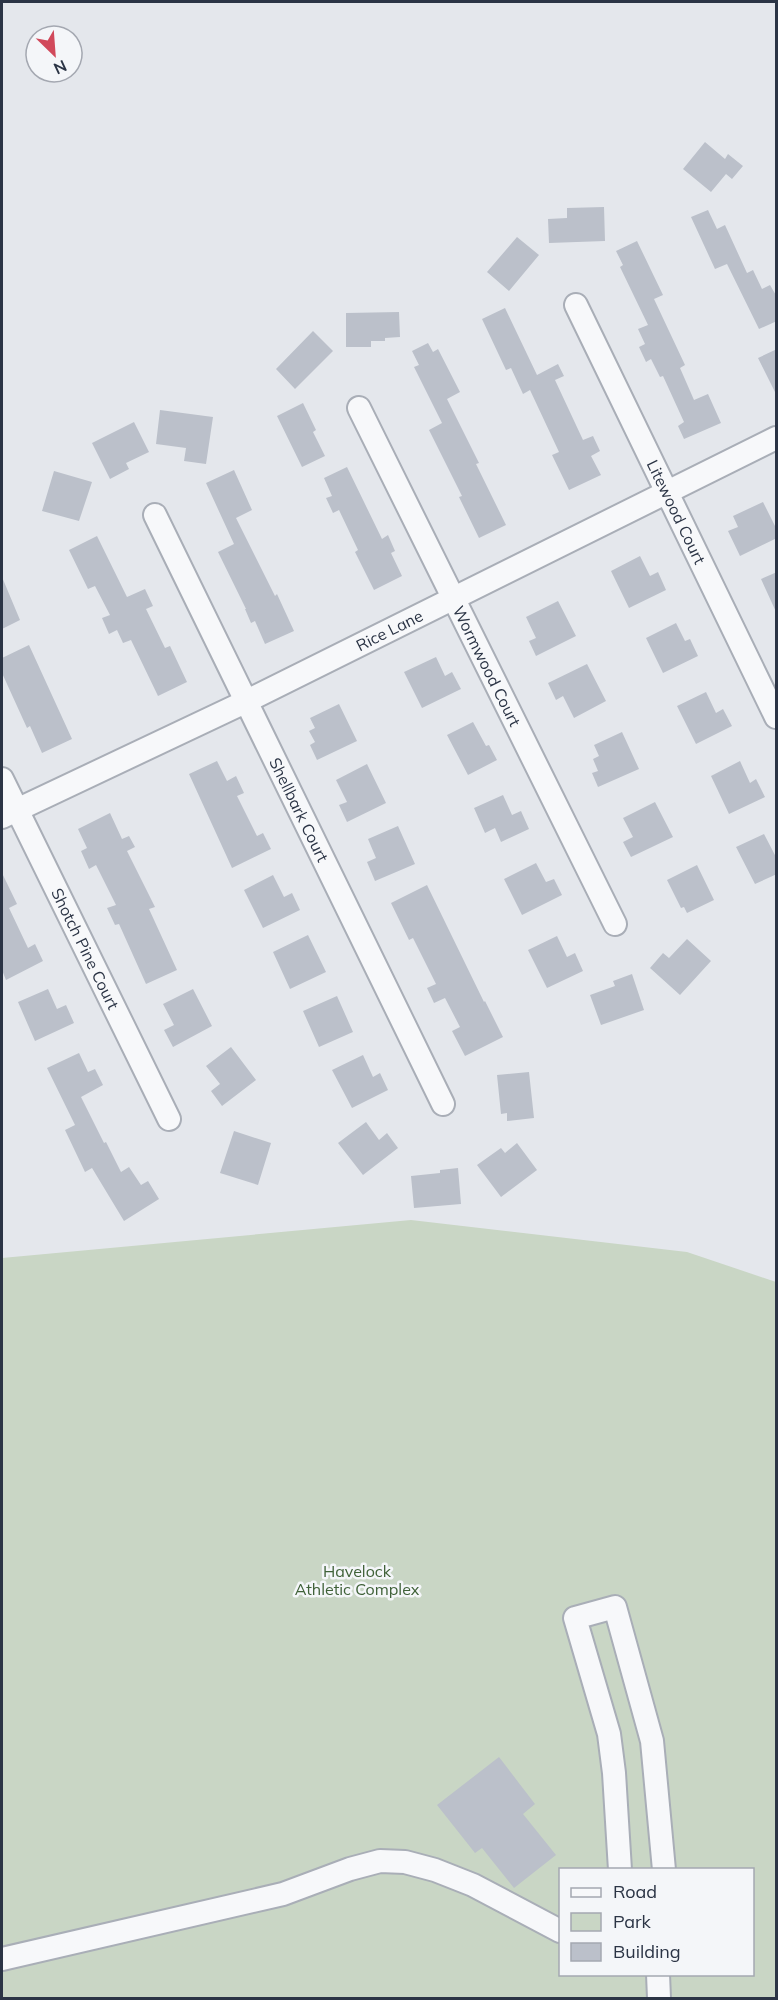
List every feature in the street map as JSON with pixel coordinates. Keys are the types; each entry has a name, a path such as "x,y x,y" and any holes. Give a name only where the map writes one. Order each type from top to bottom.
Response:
{"street":[{"name":"Litewood Court","path":"576,304 777,717"},
{"name":"Wormwood Court","path":"359,408 615,924"},
{"name":"Rice Lane","path":"9,813 245,702 777,438"},
{"name":"Shellbark Court","path":"155,515 443,1104"},
{"name":"Shotch Pine Court","path":"2,779 9,813 169,1119"},
{"path":"620,1868 609,1734 575,1618 615,1607 652,1741 664,1868"},
{"path":"2,1959 283,1894 350,1869 380,1862 405,1862 435,1870 473,1885 559,1929"},
{"path":"658,1976 659,1998"}],"green space":[{"name":"Havelock Athletic Complex","path":"411,1220 687,1252 776,1282 776,1998 2,1998 2,1258"}],"building":[{"path":"705,142 725,159 728,154 743,166 732,179 726,174 711,192 683,169"},
{"path":"604,207 605,241 549,243 548,219 567,218 567,208"},
{"path":"708,210 717,229 725,225 747,273 753,270 762,289 770,285 777,297 777,321 759,329 727,264 715,269 691,217"},
{"path":"517,237 539,255 509,291 487,272"},
{"path":"637,241 663,295 654,299 685,365 680,368 694,400 708,394 721,423 684,439 678,426 684,422 663,376 660,377 651,359 646,362 639,347 645,344 638,329 648,325 620,267 623,265 616,251"},
{"path":"505,308 537,375 558,364 564,376 555,380 583,440 593,436 600,451 591,456 601,475 569,490 552,455 559,452 530,390 523,394 511,368 506,370 482,319"},
{"path":"399,312 400,337 385,338 385,341 371,341 371,347 346,347 346,313"},
{"path":"313,331 333,351 295,389 276,369"},
{"path":"428,343 433,352 438,349 460,392 447,399 479,463 476,464 506,525 479,538 459,497 462,496 429,430 442,423 414,367 419,365 412,351"},
{"path":"777,349 777,396 758,358"},
{"path":"303,403 316,430 313,432 325,456 302,467 277,416"},
{"path":"160,410 213,417 206,464 184,461 186,448 156,444"},
{"path":"134,422 149,452 126,463 129,469 110,479 92,443"},
{"path":"347,467 382,539 388,535 395,551 391,553 402,576 374,590 355,552 358,550 339,510 333,513 326,498 332,496 324,478"},
{"path":"234,470 252,510 236,518 294,631 265,644 255,621 251,623 218,552 234,544 206,483"},
{"path":"54,471 92,482 79,521 42,511"},
{"path":"763,502 777,530 777,538 740,556 728,531 738,527 733,516"},
{"path":"97,536 127,597 145,589 153,606 146,609 165,648 170,646 187,682 158,696 131,640 123,643 117,630 109,634 102,618 110,615 95,586 88,589 69,550"},
{"path":"640,556 650,576 658,572 666,590 629,608 611,571"},
{"path":"777,572 777,614 761,579"},
{"path":"2,577 20,620 2,629"},
{"path":"558,601 576,636 536,656 529,641 536,638 526,617"},
{"path":"676,623 685,641 690,639 698,656 663,673 646,638"},
{"path":"29,645 72,739 42,753 30,726 27,728 2,673 2,658"},
{"path":"436,657 445,676 452,672 461,689 422,708 404,672"},
{"path":"587,664 606,701 574,718 563,696 556,700 548,683"},
{"path":"706,692 716,713 723,709 732,726 696,744 677,706"},
{"path":"339,704 357,741 317,760 310,745 315,742 309,731 315,728 310,718"},
{"path":"473,722 486,746 489,745 497,760 468,775 447,735"},
{"path":"622,732 639,769 598,787 592,773 598,771 593,759 599,756 594,745"},
{"path":"217,761 227,781 236,776 244,793 237,796 257,836 263,833 271,849 232,868 189,774"},
{"path":"740,761 750,783 756,779 765,797 729,814 711,776"},
{"path":"367,764 386,803 347,822 339,805 347,802 336,780"},
{"path":"503,795 512,815 521,811 529,829 501,842 495,828 485,833 474,808"},
{"path":"655,802 673,837 631,857 623,842 633,837 623,818"},
{"path":"110,813 122,839 129,836 135,847 127,851 155,907 149,909 177,970 146,984 119,924 115,925 107,908 116,905 96,865 89,869 81,851 87,848 78,829"},
{"path":"398,826 415,864 375,881 367,862 376,858 368,839"},
{"path":"764,834 777,859 777,874 755,884 736,847"},
{"path":"536,863 546,882 554,879 562,895 522,915 504,879"},
{"path":"697,865 714,900 687,913 684,907 681,908 667,880"},
{"path":"2,873 17,904 9,908 28,948 35,944 43,961 6,980 2,970"},
{"path":"273,875 284,897 292,893 300,910 263,928 244,890"},
{"path":"427,885 503,1037 465,1056 452,1031 460,1027 445,998 434,1003 427,988 436,984 413,938 409,940 391,903"},
{"path":"308,935 326,972 290,989 273,952"},
{"path":"557,936 567,957 575,953 583,971 547,988 528,950"},
{"path":"687,939 711,961 680,995 650,968 663,953 669,958"},
{"path":"632,974 644,1010 601,1025 590,995 615,986 613,981"},
{"path":"48,989 57,1009 66,1005 74,1023 35,1041 18,1002"},
{"path":"193,989 212,1026 173,1047 164,1030 174,1025 163,1004"},
{"path":"337,996 353,1032 319,1047 303,1011"},
{"path":"231,1047 256,1080 222,1106 211,1091 220,1084 206,1066"},
{"path":"79,1053 88,1072 95,1069 103,1085 81,1097 104,1143 106,1142 121,1172 129,1167 141,1185 148,1181 159,1199 124,1221 92,1168 85,1172 65,1130 75,1125 47,1068"},
{"path":"363,1055 373,1077 380,1073 388,1090 352,1108 332,1070"},
{"path":"529,1072 534,1118 507,1121 507,1113 501,1114 497,1075"},
{"path":"366,1122 379,1140 387,1133 398,1148 363,1175 338,1143"},
{"path":"234,1131 271,1143 258,1185 220,1173"},
{"path":"517,1143 537,1170 501,1197 477,1165 501,1148 505,1153"},
{"path":"458,1168 461,1204 414,1208 411,1176 440,1173 440,1170"},
{"path":"499,1757 535,1804 523,1814 556,1855 514,1888 482,1848 475,1853 437,1805"}]}
